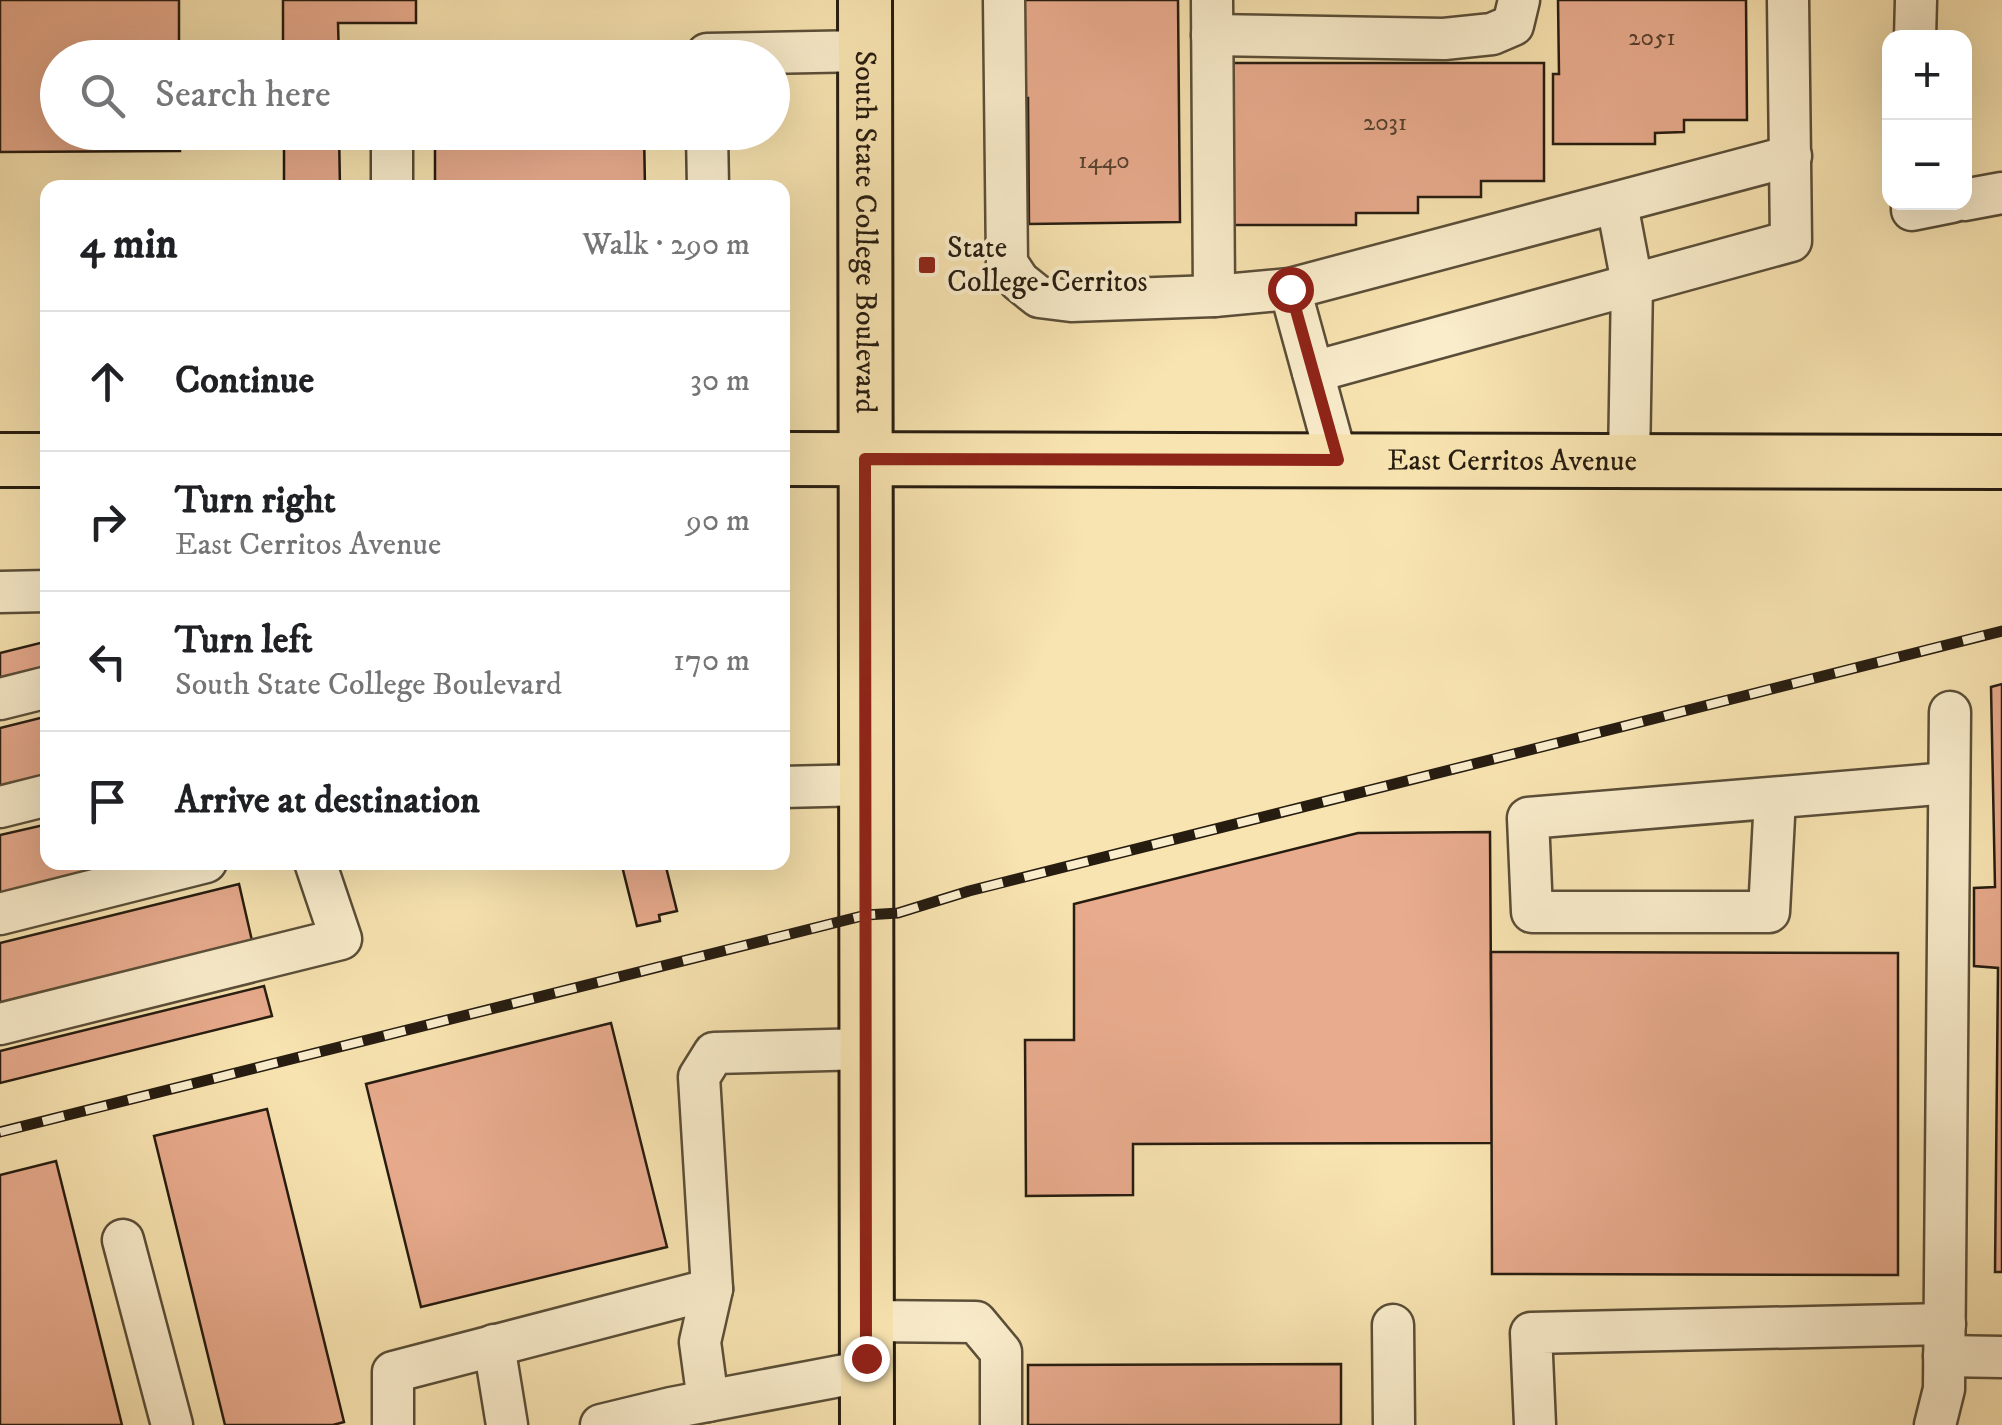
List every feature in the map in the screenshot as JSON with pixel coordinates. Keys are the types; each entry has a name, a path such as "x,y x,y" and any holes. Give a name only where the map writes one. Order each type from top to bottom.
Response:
{"main road":[{"name":"South State College Boulevard","path":"864,0 866,1425"},
{"name":"East Cerritos Avenue","path":"790,459 2002,462"},
{"path":"0,460 40,460"}],"street":[{"path":"1004,0 1007,263 1019,281 1038,297 1071,300 1214,296 1290,289 1791,156"},
{"path":"1214,296 1212,18 1444,39 1492,34 1512,25 1519,0"},
{"path":"1313,372 1791,242 1788,0"},
{"path":"1915,30 1916,0"},
{"path":"790,52 864,51"},
{"path":"392,150 392,180"},
{"path":"708,150 708,180"},
{"path":"1972,199 2002,193"},
{"path":"1617,204 1632,284 1628,462"},
{"path":"1290,289 1338,460"},
{"path":"0,592 40,592"},
{"path":"0,699 40,689"},
{"path":"1934,1425 1944,1389 1950,712"},
{"path":"1775,798 1769,912 1532,912 1528,818 1950,783"},
{"path":"790,787 866,785"},
{"path":"0,807 40,797"},
{"path":"0,914 174,870"},
{"path":"0,1024 341,939 318,870"},
{"path":"684,1411 712,1289 699,1077 714,1053 866,1049"},
{"path":"124,1240 172,1425"},
{"path":"393,1425 394,1372 712,1289"},
{"path":"601,1425 684,1411 866,1346 976,1322 1001,1352 1001,1425"},
{"path":"1393,1324 1394,1425"},
{"path":"1535,1425 1531,1332 1944,1340 2002,1356"},
{"path":"494,1345 506,1425"}],"building":[{"path":"0,0 179,0 179,40 40,40 40,150 180,151 0,152"},
{"path":"283,0 416,0 416,23 338,23 338,40 283,40"},
{"path":"1018,0 1178,0 1180,222 1029,224 1028,98 1018,98"},
{"path":"1558,0 1746,0 1747,120 1684,120 1684,132 1655,133 1655,144 1553,144 1553,74 1559,74"},
{"path":"1227,63 1544,63 1544,181 1481,181 1481,197 1418,197 1418,213 1356,213 1356,225 1227,225"},
{"path":"284,150 339,150 340,180 284,180"},
{"path":"435,150 644,150 645,180 435,180"},
{"path":"40,643 40,676 0,686 0,653"},
{"path":"2002,684 2002,1272 1995,1272 1998,968 1974,966 1974,888 1995,887 1991,687"},
{"path":"40,718 40,782 0,791 0,728"},
{"path":"40,826 40,870 124,870 0,901 0,835"},
{"path":"1490,832 1492,1143 1133,1144 1133,1195 1026,1196 1025,1040 1074,1040 1074,904 1358,833"},
{"path":"623,870 667,870 677,911 659,915 660,921 637,926"},
{"path":"239,884 253,945 0,1008 0,943"},
{"path":"1491,952 1898,953 1898,1275 1492,1274"},
{"path":"264,986 272,1016 0,1083 0,1051"},
{"path":"611,1023 667,1247 421,1307 366,1084"},
{"path":"267,1109 344,1422 333,1425 225,1425 154,1136"},
{"path":"56,1161 122,1425 0,1425 0,1175"},
{"path":"1341,1364 1341,1425 1028,1425 1028,1365"}],"railway":[{"path":"0,1132 866,915 898,913 969,891 2002,631"}],"place":[{"name":"State College-Cerritos","path":"927,265"}],"route":[{"path":"866,1358 865,459 1338,460 1290,289"}]}
